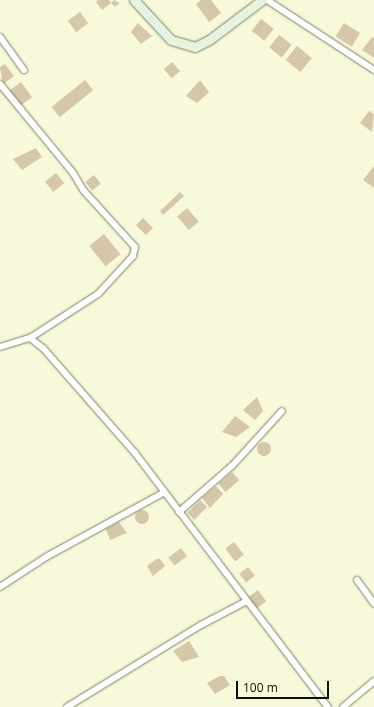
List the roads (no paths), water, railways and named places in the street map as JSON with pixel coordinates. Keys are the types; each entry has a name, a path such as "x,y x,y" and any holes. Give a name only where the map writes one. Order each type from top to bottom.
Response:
{"street":[{"path":"134,0 171,40 196,47 209,40 262,0"},
{"path":"267,0 374,70"},
{"path":"0,37 24,70"},
{"path":"0,84 73,173 84,191 135,247 133,256 98,294 30,338 0,347"},
{"path":"30,338 46,352 130,448 328,707"},
{"path":"179,512 232,466 260,431 282,411"},
{"path":"0,587 46,557 163,492"},
{"path":"357,580 374,602"},
{"path":"67,707 201,625 247,601"},
{"path":"343,707 374,681"}]}
